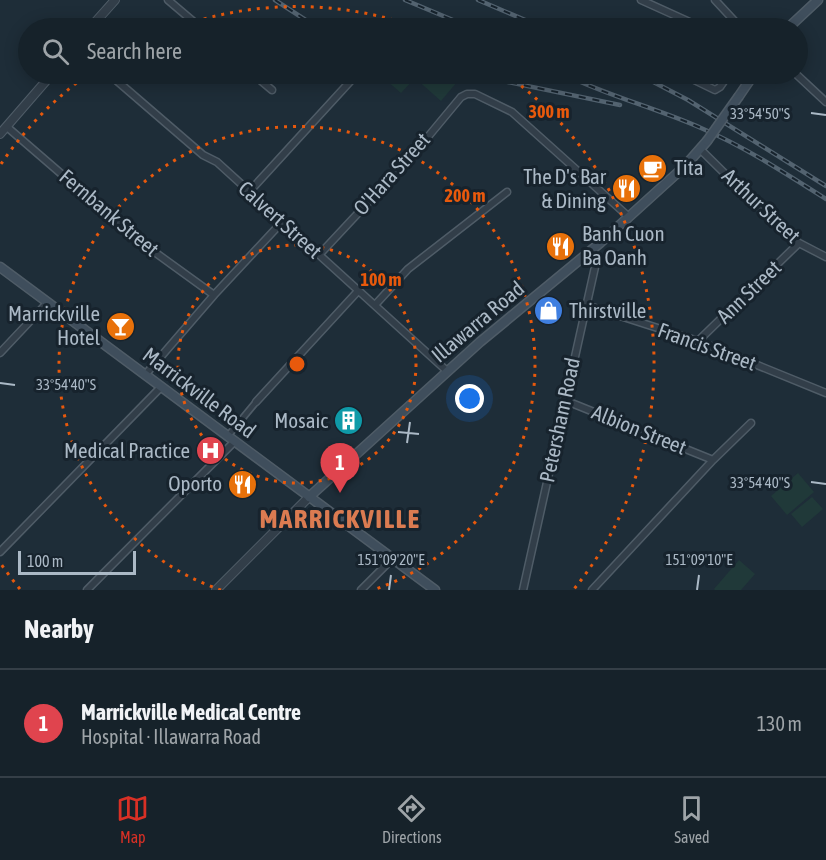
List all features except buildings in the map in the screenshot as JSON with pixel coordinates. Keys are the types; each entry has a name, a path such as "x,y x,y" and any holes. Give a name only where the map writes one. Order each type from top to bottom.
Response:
{"main road":[{"path":"799,18 818,0"},
{"name":"Illawarra Road","path":"309,497 480,342 629,217 700,150 747,84"},
{"name":"Marrickville Road","path":"0,267 435,590"}],"street":[{"path":"99,18 115,0"},
{"path":"168,0 189,18"},
{"path":"641,0 681,18"},
{"path":"715,0 732,18"},
{"path":"0,134 43,84"},
{"name":"Calvert Street","path":"121,84 203,155 217,162 447,372"},
{"path":"265,84 272,90"},
{"path":"249,192 348,84"},
{"path":"703,84 715,90 722,84"},
{"path":"807,84 826,102"},
{"name":"O'Hara Street","path":"319,255 417,150 461,97 467,94 479,95 512,112 629,217"},
{"name":"Fernbank Street","path":"7,126 138,240 214,295"},
{"name":"Arthur Street","path":"700,150 784,232 826,257"},
{"path":"375,305 408,269 507,192"},
{"path":"145,375 214,295 282,222"},
{"name":"Ann Street","path":"698,341 799,243"},
{"name":"Petersham Road","path":"523,590 595,267 595,256 592,250"},
{"path":"87,590 230,440 256,402 358,291"},
{"path":"0,353 48,302"},
{"name":"Francis Street","path":"586,305 698,341 826,393"},
{"path":"0,552 161,387"},
{"name":"Albion Street","path":"564,400 713,460"},
{"path":"592,590 713,460 751,423"},
{"name":"Illawarra Road","path":"216,590 309,497"},
{"path":"361,590 392,559"}],"green space":[{"path":"391,84 409,84 401,93"},
{"path":"422,84 455,84 441,101"},
{"path":"798,473 814,492 787,515 771,496"},
{"path":"812,497 823,509 802,527 791,514"},
{"path":"739,560 755,574 741,590 715,590 714,589"}],"railway":[{"path":"275,0 303,18"},
{"path":"405,0 448,18"},
{"path":"478,0 520,18"},
{"path":"518,84 620,105"},
{"path":"586,84 717,135 765,161 826,199"},
{"path":"657,84 688,100 826,186"}],"place":[{"name":"Tita","path":"653,168"},
{"name":"The D's Bar & Dining","path":"627,189"},
{"name":"Banh Cuon Ba Oanh","path":"561,246"},
{"name":"Thirstville","path":"548,311"},
{"name":"Marrickville Hotel","path":"121,326"},
{"name":"Mosaic","path":"349,421"},
{"name":"Medical Practice","path":"211,451"},
{"name":"Oporto","path":"243,484"},
{"name":"Marrickville Medical Centre","path":"340,493"}],"district":[{"name":"MARRICKVILLE","path":"340,519"}]}
